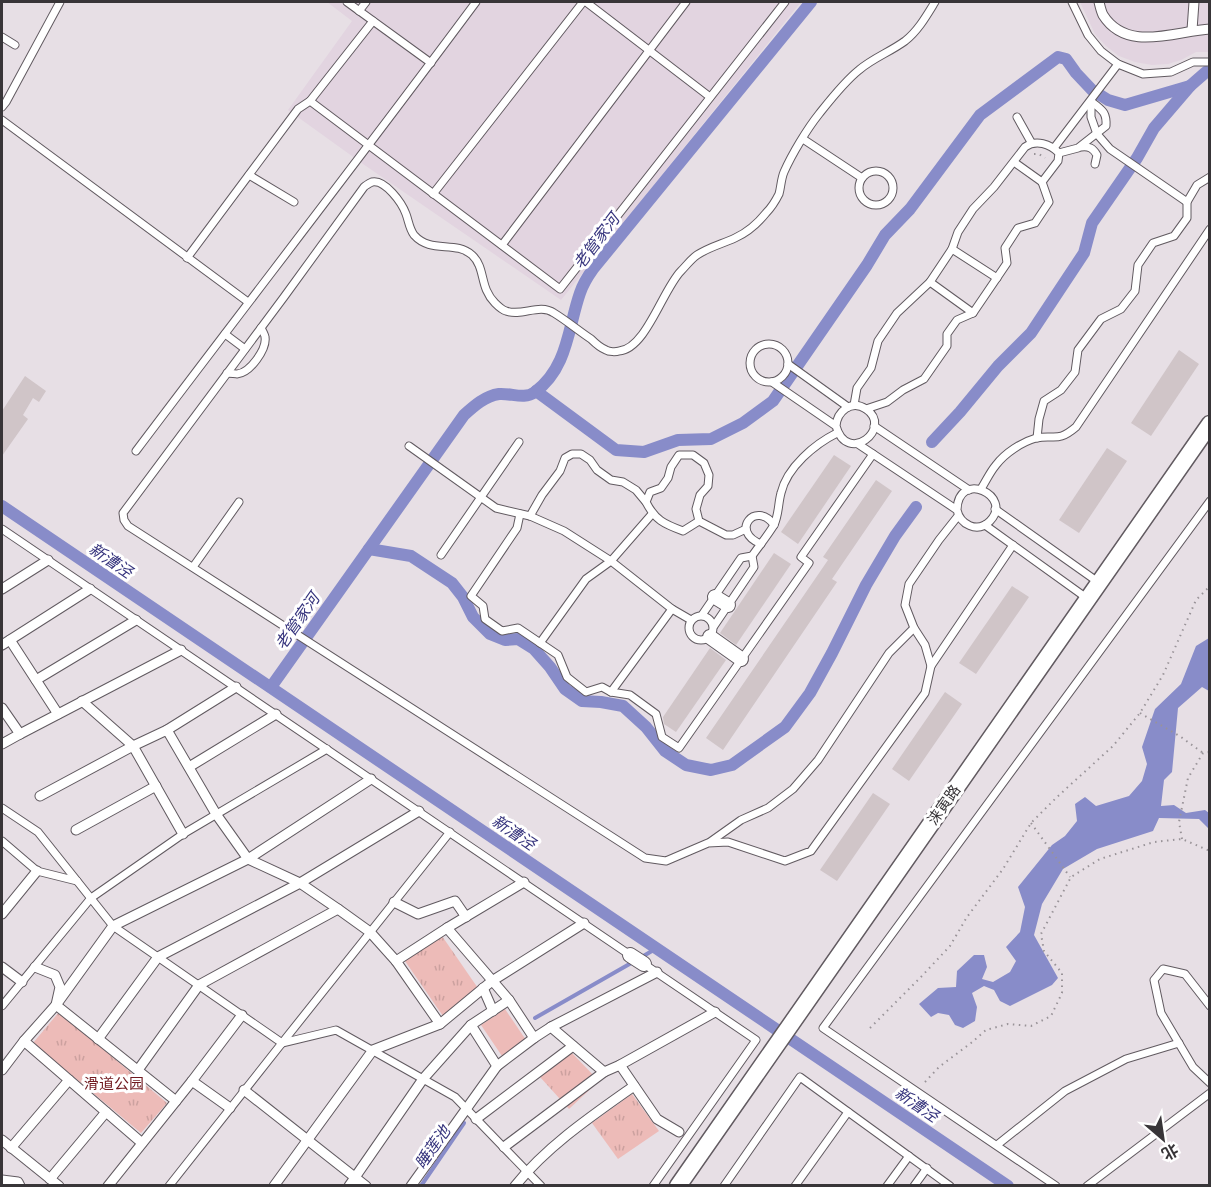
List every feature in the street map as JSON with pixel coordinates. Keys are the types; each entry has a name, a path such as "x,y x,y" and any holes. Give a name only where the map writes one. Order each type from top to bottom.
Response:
{"street":[{"path":"1099,2 1103,15 1118,31 1136,38 1209,29"},
{"path":"1192,30 1194,2"},
{"name":"涞寅路","path":"678,1185 1209,424"},
{"path":"2,589 48,560"},
{"path":"58,714 36,680 6,642 90,588"},
{"path":"715,597 728,605"},
{"path":"36,680 136,620"},
{"path":"712,632 741,660"},
{"path":"2,744 181,650"},
{"path":"40,796 166,730 236,687"},
{"path":"82,702 133,746 183,834"},
{"path":"2,708 20,734"},
{"path":"189,767 276,714"},
{"path":"166,730 216,814 248,859 300,883 370,932 396,961 440,1024"},
{"path":"2,1070 56,1005 113,926 248,859 371,779"},
{"path":"76,830 156,786"},
{"path":"98,1039 158,957 300,883 419,811"},
{"path":"2,914 37,871"},
{"path":"396,961 524,882"},
{"path":"394,902 418,914 455,901 466,917"},
{"path":"138,1070 199,986 338,909"},
{"path":"274,1185 373,1050 440,1024 492,981 584,923"},
{"path":"447,928 509,1000 534,1038"},
{"path":"2,967 22,982"},
{"path":"34,967 55,975 60,987 56,1005"},
{"path":"411,1185 497,1066 551,1027 657,972"},
{"path":"483,988 493,1011"},
{"path":"352,1181 423,1079 471,1025 509,1000"},
{"path":"56,1005 176,1101"},
{"path":"504,1147 604,1072 715,1012"},
{"path":"108,1185 242,1015"},
{"path":"471,1025 497,1066"},
{"path":"551,1027 604,1072"},
{"path":"24,1041 142,1143"},
{"path":"476,1119 573,1046"},
{"path":"620,1065 657,1119 679,1132"},
{"path":"11,1148 69,1080"},
{"path":"192,1081 230,1108"},
{"path":"515,1185 527,1171 582,1123 634,1086"},
{"path":"244,1090 308,1140 352,1181 366,1185"},
{"path":"51,1179 106,1112"},
{"path":"2,1140 59,1185"},
{"path":"2,1180 18,1182 20,1185"}],"lane":[{"path":"2,107 60,2"},
{"path":"347,2 430,63"},
{"path":"359,11 366,2"},
{"path":"136,451 476,2"},
{"path":"434,194 584,2 710,97"},
{"path":"502,245 686,2"},
{"path":"310,101 560,289 785,2"},
{"path":"914,628 889,653 818,760 793,789 768,808 741,820 708,843 666,861 645,858 128,526 123,513 364,187 371,182 379,183 390,190 400,202 410,228 421,241 434,246 461,248 477,260 481,267 482,282 486,292 498,307 513,313 546,309 562,318 606,351 621,351 635,344 645,331 676,276 696,256 735,238 768,211 779,193 783,174 819,115 858,70 905,40 922,23 935,2"},
{"path":"1072,2 1088,35 1101,51 1118,64 1143,74 1171,72 1193,62 1209,62"},
{"path":"187,258 298,109 310,101 373,21"},
{"path":"2,37 15,45"},
{"path":"1042,182 1058,161 1057,151 1118,64"},
{"path":"1078,148 1106,126 1106,117 1091,101"},
{"path":"1091,101 1091,117 1097,134 1110,149 1186,202"},
{"path":"1017,117 1031,142"},
{"path":"2,120 248,302"},
{"path":"803,140 862,178"},
{"path":"752,555 754,567 712,632 702,640 694,638 689,628 691,620 702,615 741,558 752,555 774,525 781,492 788,476 806,454 836,429 838,415 851,406 857,388 871,368 878,341 897,313 930,282 952,249 957,232 973,209 994,187 1025,147 1031,142 1037,142 1057,151 1087,147 1094,149 1097,155 1095,164"},
{"path":"866,409 887,402 924,379 947,346 947,334 957,320 973,313 1007,263 1005,248 1018,228 1035,223 1049,202 1042,182 1014,162"},
{"path":"871,171 888,175 893,184 892,196 878,205 867,203 859,189 862,178 871,171"},
{"path":"249,175 294,202"},
{"path":"1036,438 1044,401 1062,390 1075,372 1078,350 1101,319 1121,309 1135,291 1138,266 1153,243 1174,236 1187,218 1186,202 1197,185 1209,177"},
{"path":"981,489 996,464 1008,453 1036,438 1057,438 1076,427 1209,229"},
{"path":"952,249 997,278"},
{"path":"930,282 973,313"},
{"path":"227,373 237,374 246,371 259,357 265,344 265,336 261,328"},
{"path":"225,334 245,349"},
{"path":"768,343 775,344 788,358 788,364 783,376 778,380 765,382 751,370 750,358 756,348 768,343"},
{"path":"772,382 836,429 841,438 846,441 858,444 869,438 874,426 871,413 861,406 851,406 788,364"},
{"path":"874,426 969,490"},
{"path":"441,555 519,442"},
{"path":"858,444 957,513 962,521 972,527 985,525 990,521 995,509 994,503 992,497 981,489 969,490 959,498 957,513 909,584 905,605 914,628 925,645 931,666"},
{"path":"409,446 496,508 530,516 564,531 611,561 672,609 691,620"},
{"path":"530,516 560,471 565,458 572,454 581,454 611,480 623,482 636,490 652,514 665,525 683,531 699,521"},
{"path":"646,502 650,492 661,488 679,455 693,454 704,463 709,474 708,486 700,495 696,509 699,521 726,535 733,535 746,529"},
{"path":"520,514 517,528 471,596 483,606 485,619 502,632 518,628 558,656 567,677 586,692 602,687 611,693 630,695 656,714 662,736 680,748 809,563 801,557 873,454"},
{"path":"1056,1185 823,1028 1209,501"},
{"path":"193,567 239,502"},
{"path":"995,509 1099,582"},
{"path":"540,643 586,579 611,561 652,514"},
{"path":"761,544 748,536 746,529 748,522 754,516 762,515 769,518 774,525"},
{"path":"985,525 1088,599"},
{"path":"2,529 756,1040 653,1185"},
{"path":"708,843 728,842 785,861 811,851 925,693 931,666 1013,545"},
{"path":"611,693 672,609"},
{"path":"702,615 710,619 712,632"},
{"path":"2,1006 91,898 183,834 327,749"},
{"path":"2,808 38,832 113,926 282,1043 336,1030 455,1097 541,1185"},
{"path":"169,1185 450,832"},
{"path":"2,841 37,871 77,880"},
{"path":"1209,1006 1185,974 1164,969 1154,980 1161,1013 1192,1066 1209,1083"},
{"path":"997,1145 1065,1091 1126,1059 1179,1043"},
{"path":"724,1185 800,1077 950,1185"},
{"path":"1087,1185 1209,1093"},
{"path":"795,1185 848,1112"},
{"path":"887,1185 909,1156"},
{"path":"914,1185 927,1168"}],"path":[{"path":"1028,156 1038,154 1045,158"},
{"path":"870,1028 950,946 967,917 1003,869 1031,823 1056,797 1113,746 1140,713 1163,675 1196,600 1209,586"},
{"path":"1140,713 1203,753 1209,752"},
{"path":"1182,839 1179,822 1188,778 1203,753"},
{"path":"1031,823 1071,877"},
{"path":"925,1082 939,1067 986,1030 1008,1024 1031,1026 1051,1016 1062,993 1062,972 1044,951 1041,934 1071,877 1100,859 1154,842 1182,839 1209,851"}],"shaded area":[{"path":"327,2 801,2 561,300 288,110 352,21"},
{"path":"1080,2 1209,2 1209,52 1196,52 1168,64 1152,65 1119,56 1095,34"}],"green space":[{"path":"442,936 482,994 445,1019 405,961"},
{"path":"505,1009 528,1043 504,1059 481,1025"},
{"name":"滑道公园","path":"59,1012 167,1103 141,1133 33,1043"},
{"path":"569,1050 599,1081 569,1109 540,1077"},
{"path":"632,1094 659,1131 618,1159 592,1123"}],"water":[{"path":"1209,638 1209,691 1202,687 1178,708 1172,772 1164,780 1161,806 1174,805 1186,813 1205,810 1209,813 1209,829 1199,819 1159,818 1153,831 1097,849 1063,869 1042,904 1034,935 1058,978 1052,985 1010,1006 1000,1001 994,990 984,986 972,993 977,1007 975,1021 963,1028 955,1025 949,1015 938,1013 931,1017 919,1004 938,988 956,987 957,971 974,955 984,955 987,967 982,979 993,982 1010,972 1016,961 1006,947 1020,932 1025,907 1018,887 1052,845 1065,836 1077,821 1075,804 1085,797 1096,806 1129,796 1142,781 1147,764 1142,747 1155,709 1181,684 1196,646"}],"building":[{"path":"1179,350 1199,364 1151,436 1131,423"},
{"path":"25,376 46,391 39,402 33,398 23,415 28,419 2,456 2,411"},
{"path":"1107,448 1127,461 1079,533 1059,520"},
{"path":"834,455 851,466 798,544 781,532"},
{"path":"876,480 892,491 832,579 837,582 723,750 706,738 828,560 823,557"},
{"path":"774,553 791,564 736,645 720,633"},
{"path":"1012,586 1029,597 976,674 959,663"},
{"path":"710,648 726,660 676,732 664,724 663,717"},
{"path":"945,692 962,704 909,781 892,769"},
{"path":"873,793 890,804 837,881 820,870"}],"waterway":[{"name":"老管家河","path":"271,687 464,415 489,397 499,394 527,396 546,382 561,359 580,293 591,272 811,2"},
{"path":"536,391 616,450 644,452 678,440 711,439 743,423 773,401 867,265 885,235 910,209 980,115 1058,57 1066,59 1092,90 1108,100 1125,105 1190,86"},
{"path":"932,442 998,366 1031,333 1084,253 1092,223 1137,158 1154,128 1190,86 1206,72"},
{"name":"新漕泾","path":"2,506 1008,1186"},
{"path":"369,549 411,556 452,583 463,597 473,617 490,634 505,640 518,639 534,649 565,689 582,701 623,706 646,727 665,751 686,765 711,770 732,765 785,727 810,693 866,585 895,536 916,507"},
{"path":"640,958 657,948"},
{"path":"535,1018 633,962"},
{"name":"睡莲池","path":"421,1186 464,1123"}]}
